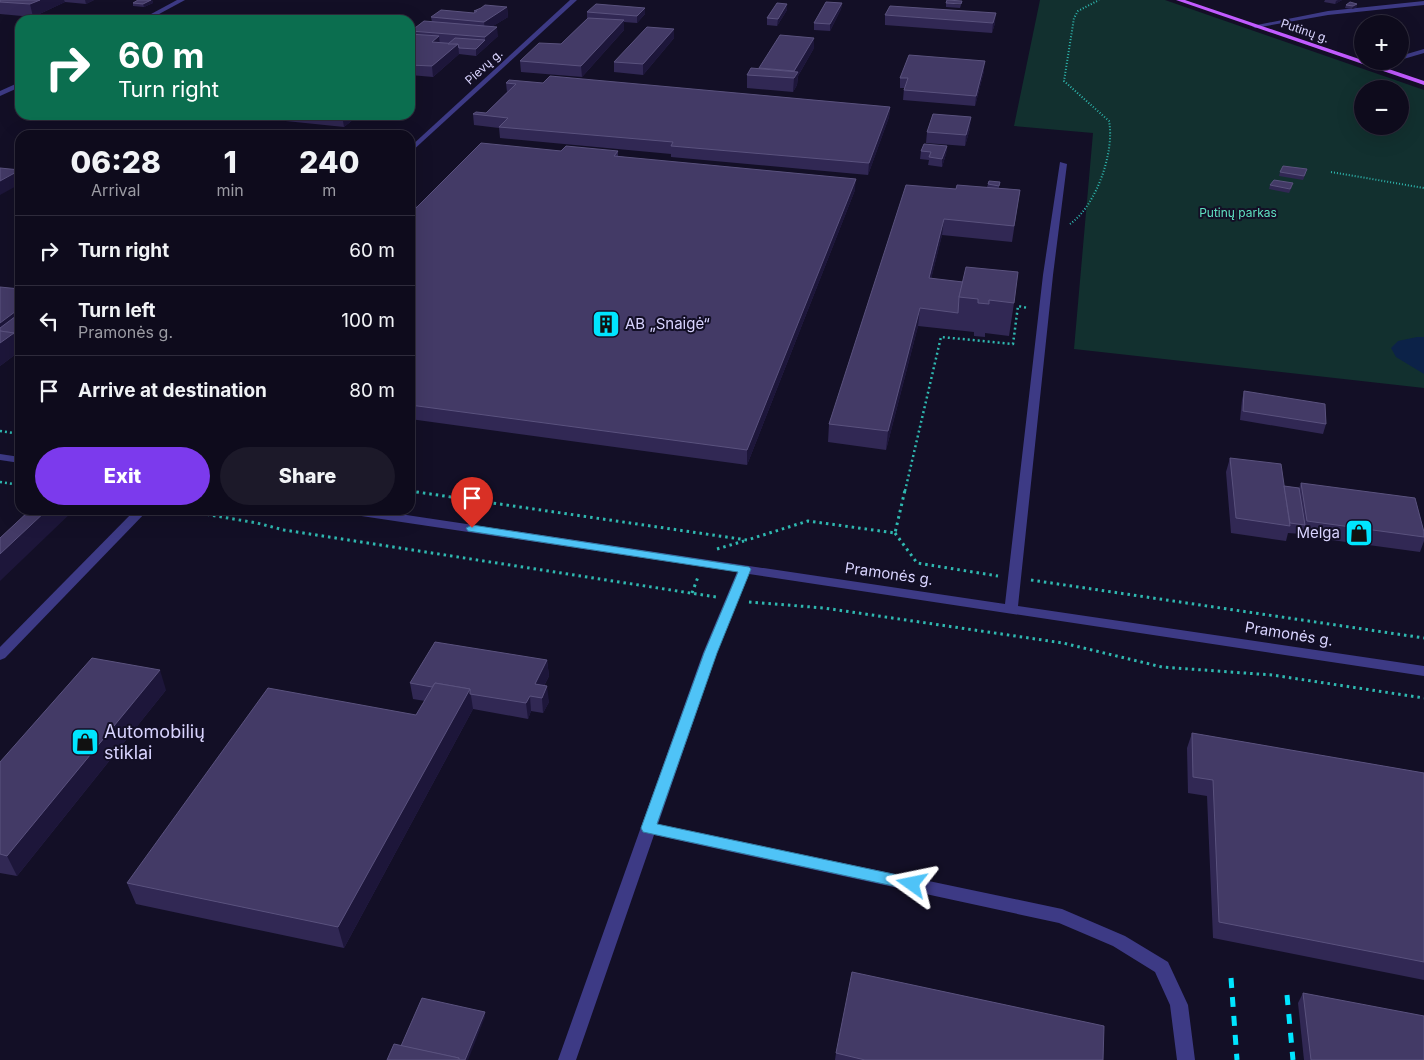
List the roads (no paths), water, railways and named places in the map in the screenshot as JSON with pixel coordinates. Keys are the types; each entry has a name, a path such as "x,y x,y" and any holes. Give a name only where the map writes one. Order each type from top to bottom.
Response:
{"main road":[{"name":"Putinų g.","path":"1179,0 1354,59"},
{"name":"Putinų g.","path":"1386,70 1424,83"}],"street":[{"path":"153,15 182,0"},
{"name":"Pievų g.","path":"415,146 574,0"},
{"path":"1255,26 1328,13 1424,3"},
{"path":"1409,55 1424,51"},
{"path":"0,94 15,86"},
{"path":"1011,609 1024,514 1045,310 1063,164"},
{"path":"0,457 15,459"},
{"path":"0,655 137,515"},
{"name":"Pramonės g.","path":"382,515 1424,671"},
{"path":"567,1060 710,653 745,569"},
{"path":"649,828 1062,916 1119,940 1162,967 1179,1005 1186,1060"}],"water":[{"path":"1424,337 1424,374 1396,357 1391,348 1398,341"}],"railway":[{"path":"1231,978 1237,1060"},
{"path":"1287,995 1293,1060"}],"place":[{"name":"AB „Snaigė“","path":"606,324"},
{"name":"Melga","path":"1359,533"},
{"name":"Automobilių stiklai","path":"85,742"}],"park label":[{"name":"Putinų parkas","path":"1238,213"}]}
